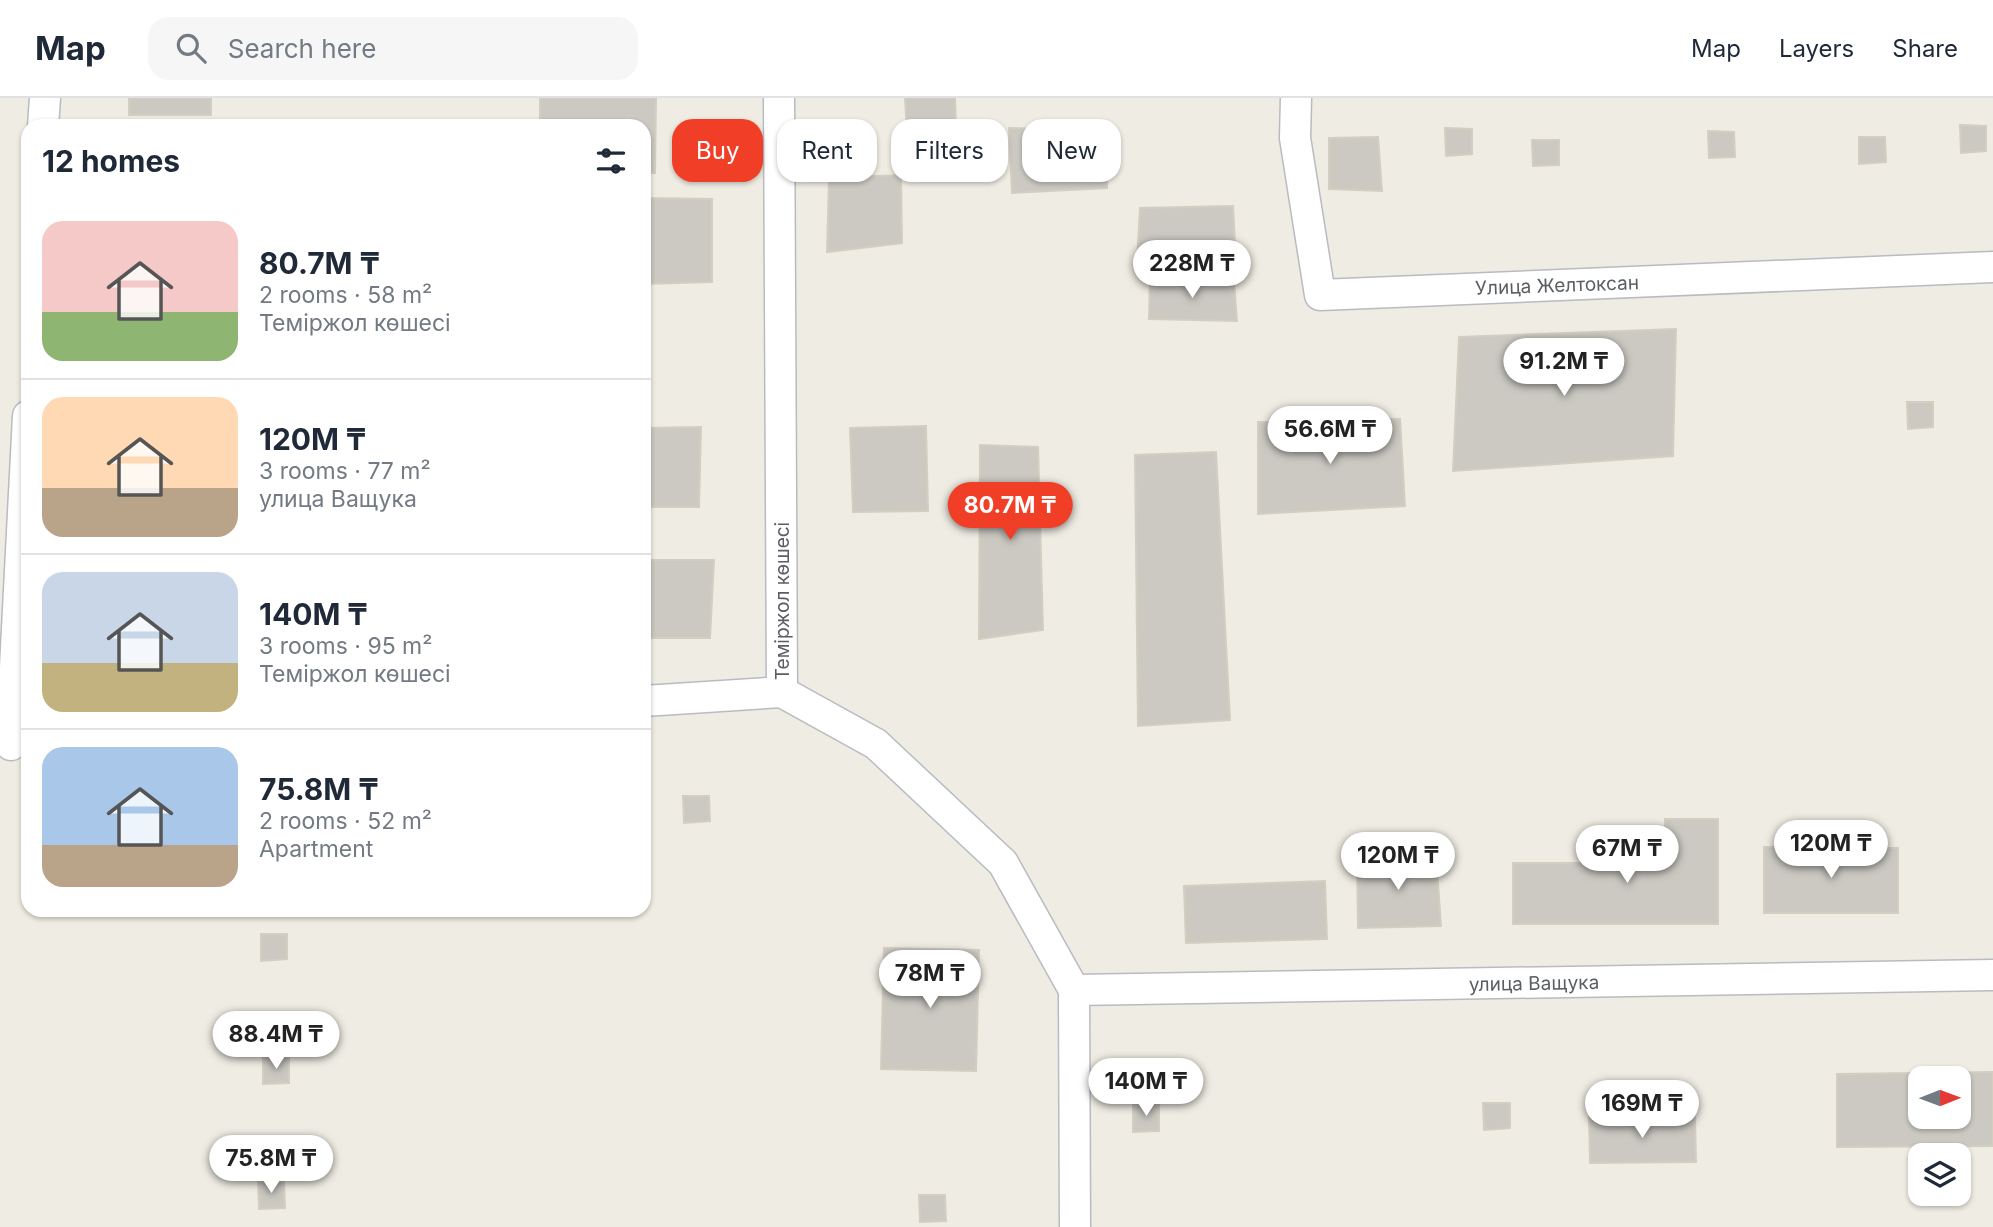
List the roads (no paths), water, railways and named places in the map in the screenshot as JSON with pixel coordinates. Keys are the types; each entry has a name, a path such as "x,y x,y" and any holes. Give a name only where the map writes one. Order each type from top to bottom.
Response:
{"street":[{"path":"44,119 45,98"},
{"name":"Теміржол көшесі","path":"779,98 782,692 876,744 1003,863 1074,990 1076,1227"},
{"name":"Улица Желтоксан","path":"1296,98 1295,138 1320,295 1993,267"},
{"path":"13,745 21,570"},
{"path":"651,701 782,692"},
{"name":"улица Ващука","path":"1074,990 1993,975"}]}
